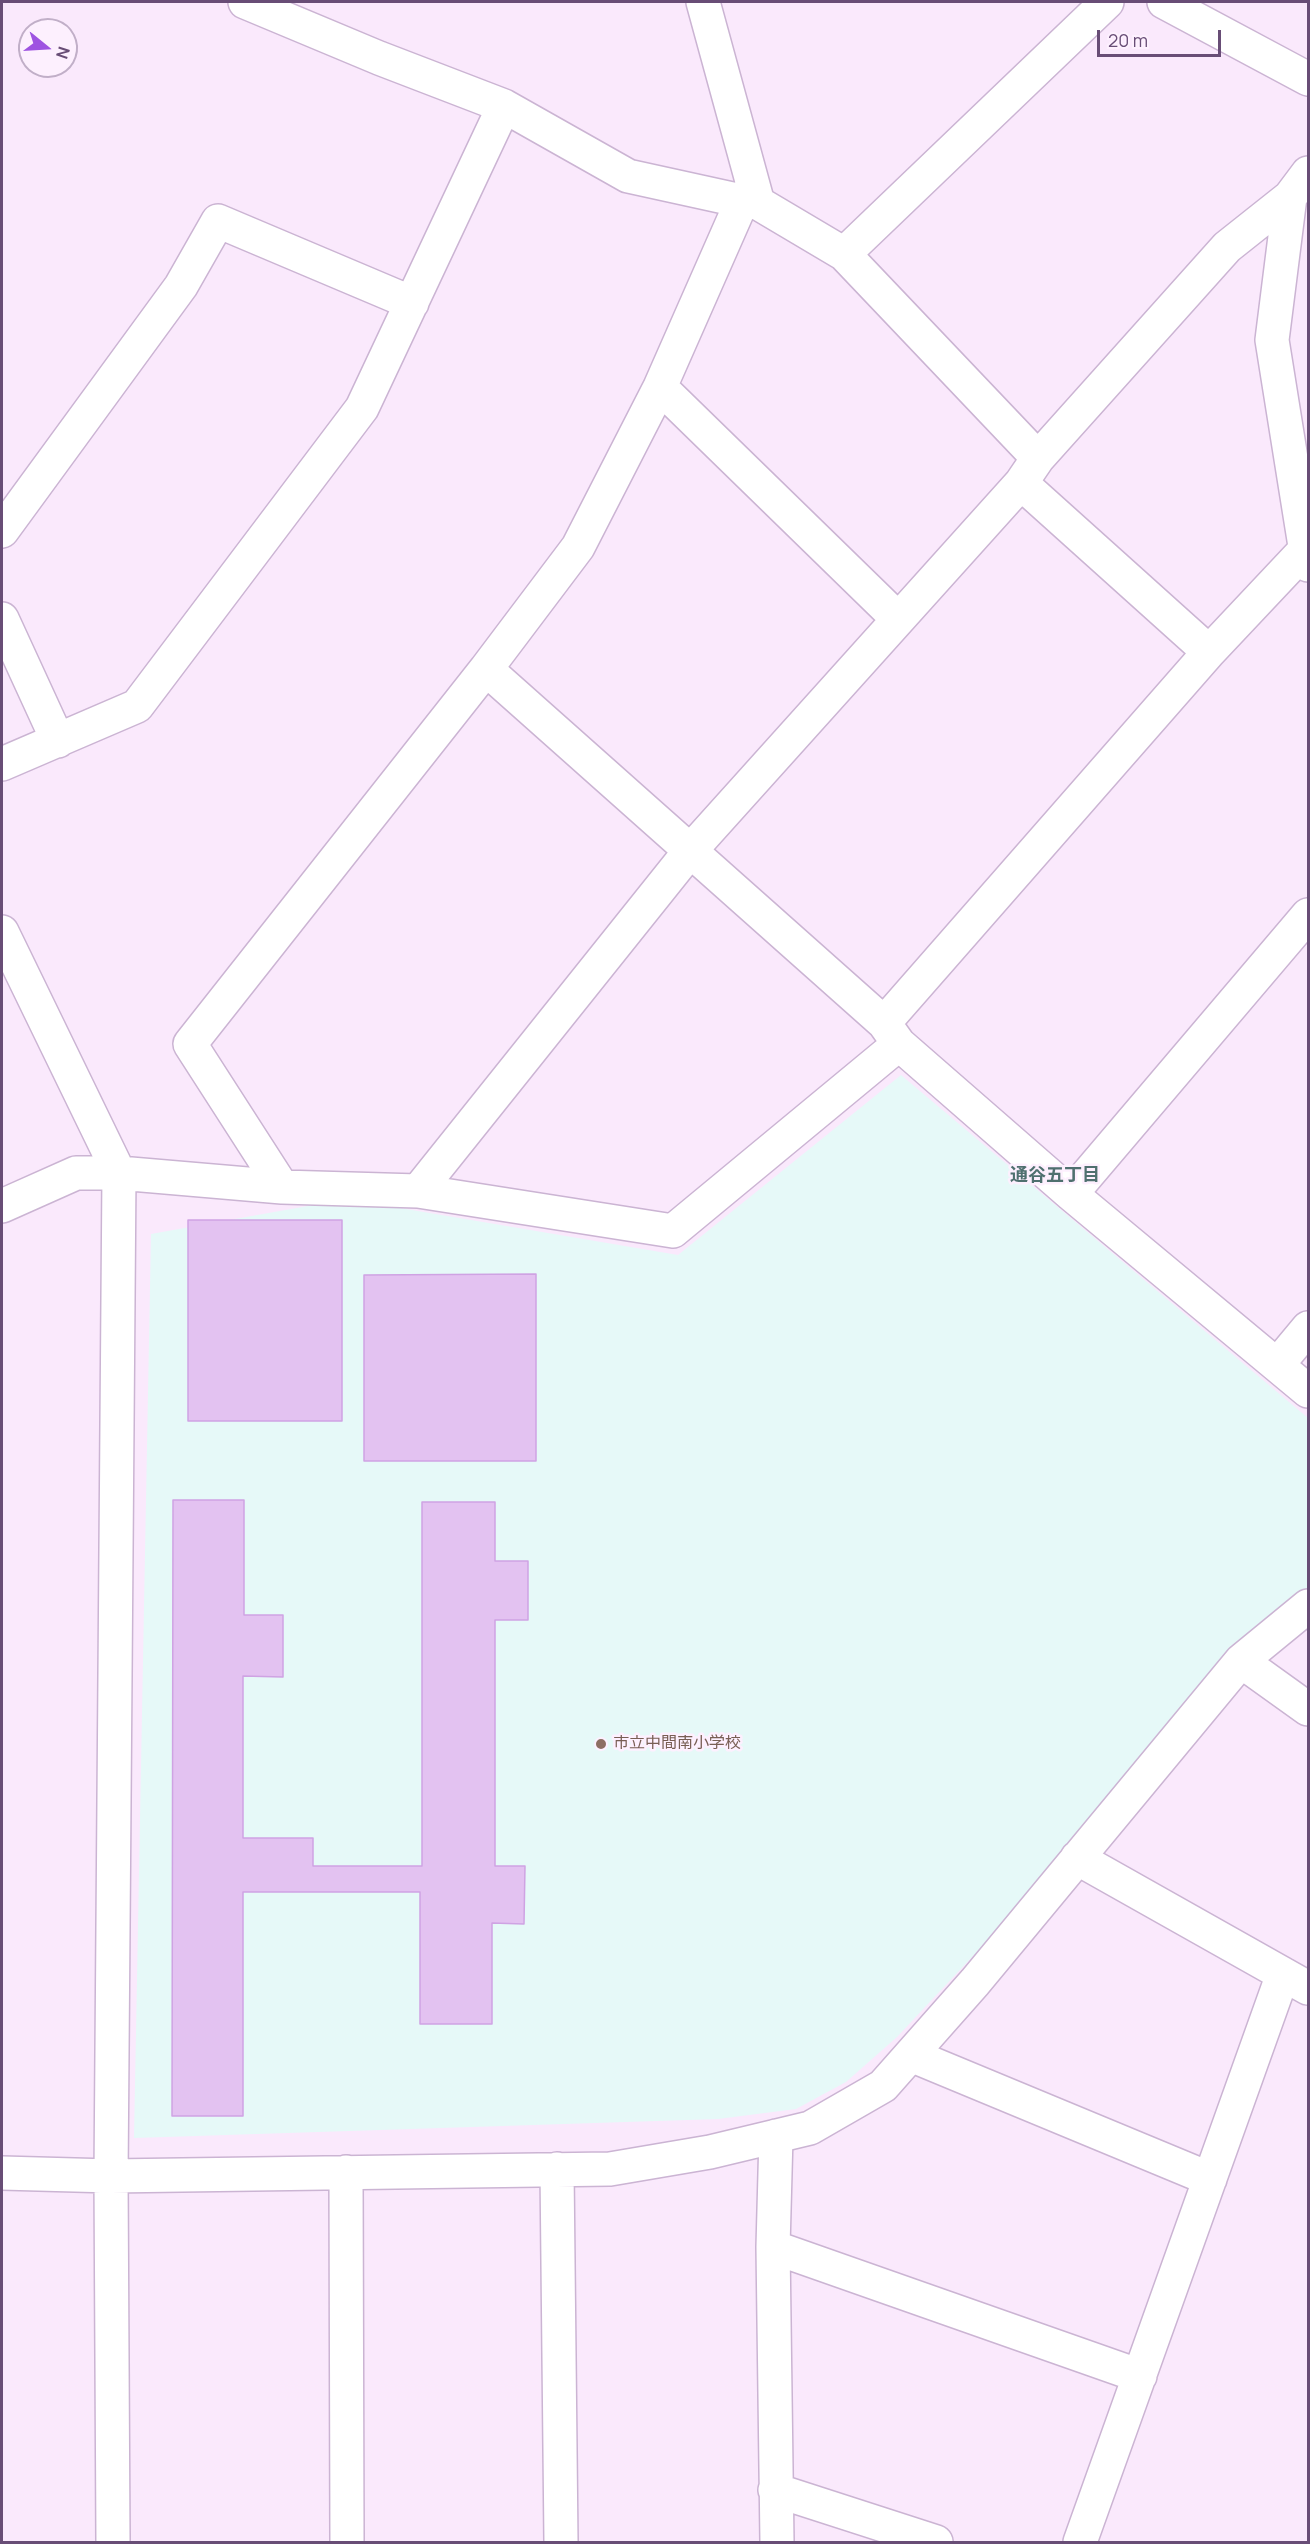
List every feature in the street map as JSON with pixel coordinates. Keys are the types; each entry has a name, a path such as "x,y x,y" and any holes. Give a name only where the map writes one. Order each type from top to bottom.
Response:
{"street":[{"path":"245,2 379,58 504,106 628,176 750,202 844,254 1030,470 1209,652"},
{"path":"282,1187 190,1044 486,669 578,547 660,387 750,202 703,2"},
{"path":"844,254 1107,2"},
{"path":"1164,2 1308,79"},
{"path":"2,764 137,706 362,408 504,106"},
{"path":"2,1206 76,1173 120,1173 282,1187 418,1191 673,1232 891,1033 1209,652 1307,558 1272,340 1296,244 1299,186"},
{"path":"418,1191 690,850 1227,247 1299,186"},
{"path":"2,531 181,286 218,221 412,303"},
{"path":"660,387 898,619"},
{"path":"2,619 58,741"},
{"path":"486,669 1071,1194 1308,1391"},
{"path":"1071,1194 1308,915"},
{"path":"2,932 12,981 120,1173 111,2176 113,2542"},
{"path":"1278,1364 1308,1328"},
{"path":"2,2174 111,2176 610,2169 710,2152 810,2128 883,2086 1241,1661 1308,1606"},
{"path":"1241,1661 1308,1709"},
{"path":"1077,1858 1296,1981 1210,2179 1080,2542"},
{"path":"911,2055 1210,2179"},
{"path":"776,2136 773,2247 777,2542"},
{"path":"557,2169 561,2542"},
{"path":"346,2172 347,2542"},
{"path":"773,2247 1140,2376"},
{"path":"775,2490 936,2542"}],"shaded area":[{"path":"901,1075 1308,1418 1308,1599 897,2037 846,2082 796,2109 718,2119 134,2138 151,1234 347,1199 678,1255"}],"building":[{"path":"188,1220 342,1220 342,1421 188,1421"},
{"path":"536,1274 536,1461 364,1461 364,1275"},
{"path":"173,1500 244,1500 244,1615 283,1615 283,1677 243,1676 243,1838 313,1838 313,1866 422,1866 422,1502 495,1502 495,1561 528,1561 528,1620 495,1620 495,1866 525,1866 524,1924 492,1923 492,2024 420,2024 420,1892 243,1892 243,2116 172,2116"}],"place":[{"name":"市立中間南小学校","path":"601,1744"}],"district":[{"name":"通谷五丁目","path":"1055,1176"}]}
